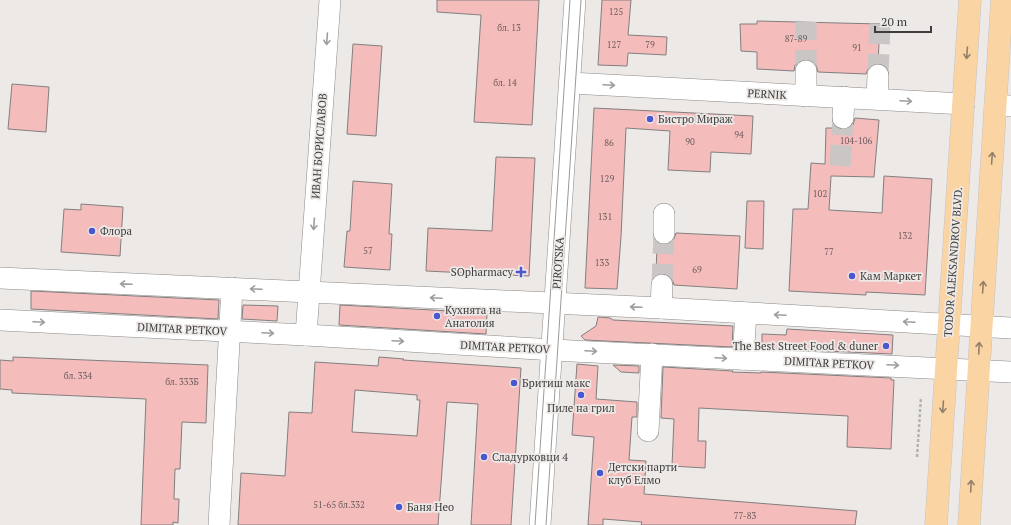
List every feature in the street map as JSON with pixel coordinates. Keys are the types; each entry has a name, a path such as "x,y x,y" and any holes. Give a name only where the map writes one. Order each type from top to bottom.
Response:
{"main road":[{"name":"TODOR ALEKSANDROV BLVD.","path":"936,525 970,0"},
{"path":"969,525 981,326 1003,105 1002,0"}],"street":[{"name":"ИВАН БОРИСЛАВОВ","path":"306,335 330,0"},
{"name":"PIROTSKA","path":"540,525 575,0"},
{"path":"806,71 806,96"},
{"path":"877,99 878,75"},
{"name":"PERNIK","path":"570,84 806,96 844,108 877,99 964,104"},
{"path":"0,278 661,308 1011,328"},
{"path":"661,308 662,285"},
{"path":"219,525 232,288"},
{"path":"743,359 746,313"},
{"name":"DIMITAR PETKOV","path":"0,320 306,335 552,350 1011,372"},
{"path":"648,431 652,354"}],"path":[{"path":"917,457 921,397"}],"building":[{"path":"437,0 539,0 532,125 474,122 481,15 437,12"},
{"path":"602,0 631,0 628,35 667,37 666,55 628,53 627,66 598,65"},
{"path":"757,21 880,24 878,63 872,65 866,74 818,72 816,65 812,60 806,59 795,65 794,71 757,69 757,52 741,51 740,24 757,24"},
{"path":"353,44 382,46 376,136 347,134"},
{"path":"12,84 49,87 46,132 8,129"},
{"path":"594,108 753,116 751,154 711,152 710,172 668,170 670,131 626,128 617,289 585,288"},
{"path":"855,118 879,120 874,177 831,176 829,210 882,213 884,176 932,179 925,295 866,292 866,295 789,291 793,209 808,209 811,163 825,164 826,128 843,130 848,129 853,125"},
{"path":"496,157 535,158 529,276 426,271 428,228 492,231"},
{"path":"353,181 392,184 389,234 392,234 390,270 344,267 347,231 350,231"},
{"path":"747,201 764,201 763,249 745,248"},
{"name":"Флора","path":"81,204 123,207 120,256 61,252 64,209 81,210"},
{"path":"676,233 740,236 737,289 674,285 672,279 668,275 662,273 656,275 657,243 664,245 670,244"},
{"path":"31,291 219,300 218,319 31,309"},
{"path":"243,305 278,306 277,321 242,319"},
{"path":"340,305 487,313 486,334 339,325"},
{"path":"598,317 610,318 613,320 733,326 732,347 585,340 581,336 596,326"},
{"path":"787,329 893,335 892,354 762,348 762,334 786,335"},
{"path":"13,357 208,365 206,423 182,422 180,469 175,469 174,499 179,499 178,523 173,522 173,525 141,525 146,399 12,393 12,390 0,389 0,360 13,361"},
{"path":"379,357 521,368 511,525 471,525 478,404 447,402 438,525 238,525 241,473 285,476 289,412 312,413 315,362 378,366","holes":["355,390 417,395 417,400 420,400 417,436 352,432"]},
{"path":"577,364 598,366 596,399 637,402 637,417 632,417 629,460 646,461 644,494 857,511 855,525 641,525 642,522 603,519 603,525 588,525 594,437 572,435"},
{"path":"613,365 639,366 639,373 621,372"},
{"path":"663,367 733,371 732,372 891,378 891,380 894,380 891,449 847,447 848,416 699,408 698,441 706,441 705,468 672,466 674,419 661,418"}],"tunnel":[{"path":"806,22 806,71"},
{"path":"878,75 880,24"},
{"path":"840,166 843,118"},
{"path":"662,285 664,233"}],"tram line":[{"path":"535,525 570,0"},
{"path":"546,525 581,0"}],"place":[{"name":"Бистро Мираж","path":"650,119"},
{"name":"Флора","path":"92,231"},
{"name":"SOpharmacy","path":"521,272"},
{"name":"Кам Маркет","path":"852,276"},
{"name":"Кухнята на Анатолия","path":"437,316"},
{"name":"The Best Street Food & duner","path":"886,346"},
{"name":"Бритиш макс","path":"514,383"},
{"name":"Пиле на грил","path":"581,395"},
{"name":"Сладурковци 4","path":"484,457"},
{"name":"Детски парти клуб Елмо","path":"600,473"},
{"name":"Баня Нео","path":"399,507"}]}
